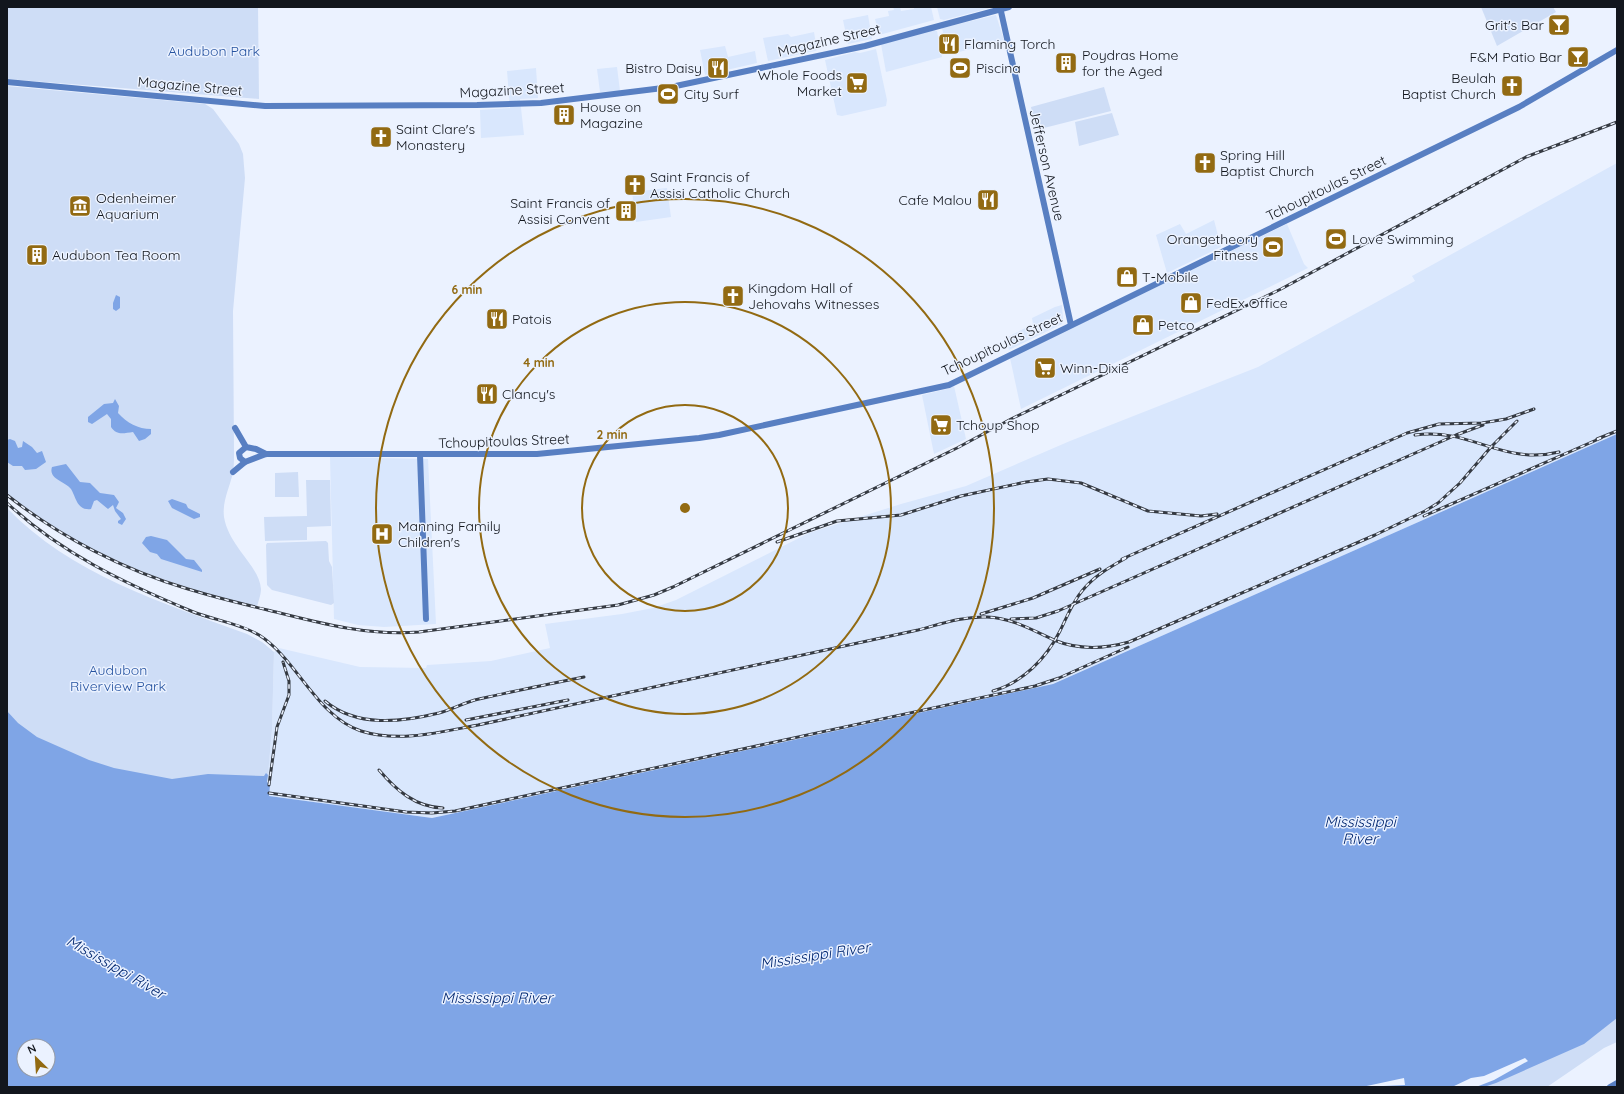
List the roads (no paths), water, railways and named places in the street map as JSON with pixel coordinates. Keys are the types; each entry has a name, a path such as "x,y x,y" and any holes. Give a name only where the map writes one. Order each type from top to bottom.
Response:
{"street":[{"name":"Magazine Street","path":"7,82 265,106 477,105 542,103 671,86 865,46 1000,8 1009,7"},
{"name":"Jefferson Avenue","path":"1000,8 1071,325"},
{"name":"Tchoupitoulas Street","path":"233,472 245,462 266,454 420,456 537,454 719,435 949,385 1519,107 1617,50"},
{"path":"235,428 246,447 239,453 240,458 245,462"},
{"name":"Tchoupitoulas Street","path":"246,447 256,449 266,454"},
{"path":"420,456 426,619"},
{"path":"1610,1087 1617,1083"}],"water":[{"path":"116,295 120,297 120,308 116,311 113,309 113,303"},
{"path":"115,399 119,406 118,413 121,417 137,427 151,429 151,434 145,439 139,441 133,432 118,433 111,427 111,419 107,414 92,424 88,422 88,417 104,404 113,403"},
{"name":"Mississippi River","path":"1617,434 1617,1018 1584,1044 1484,1087 7,1087 7,711 18,723 37,737 89,760 114,768 172,779 208,774 264,776 266,773 268,775 267,782 270,785 269,796 432,818 1053,684"},
{"path":"10,439 15,441 18,448 22,447 23,441 32,447 37,453 42,451 46,462 36,469 25,470 22,466 13,466 7,462 7,440"},
{"path":"66,464 80,482 90,483 100,493 114,495 119,502 116,508 123,513 126,519 122,525 118,523 121,519 115,511 113,505 108,509 97,500 94,501 91,509 86,509 80,506 71,489 55,477 51,471 52,467"},
{"path":"172,499 186,504 188,508 200,514 200,517 194,519 172,508 168,501"},
{"path":"151,536 167,540 186,559 194,560 202,572 161,559 157,554 150,552 142,543 146,537"}],"railway":[{"path":"7,495 49,525 93,551 140,572 188,589 243,604 311,621 347,628 365,631 401,633 419,632 618,605 654,595 673,587 957,448 1011,419 1281,289 1526,157 1617,122"},
{"path":"1122,559 1407,433 1439,424 1482,423 1506,419 1534,409"},
{"path":"7,503 28,521 71,552 118,578 191,611 243,627 259,635 285,658 319,700 331,713 345,724 361,731 375,734 405,736 435,733 478,725 969,618 987,617 1013,622 1054,640 1072,646 1101,647 1129,642 1375,535 1425,511 1438,503 1460,483 1491,447 1517,421"},
{"path":"1011,619 1036,618 1058,611 1456,435 1483,425"},
{"path":"1597,439 1617,431"},
{"path":"1415,435 1435,434 1453,436 1503,451 1521,454 1539,455 1559,452"},
{"path":"1424,516 1601,438"},
{"path":"777,542 837,521 901,515 961,496 1026,482 1048,479 1081,483 1148,511 1201,516 1217,514"},
{"path":"993,691 1014,682 1041,660 1060,631 1072,605 1082,591 1097,576 1126,558"},
{"path":"981,614 1033,598 1100,569"},
{"path":"269,793 406,812 432,813 455,811 1035,686 1059,678 1128,647"},
{"path":"269,785 277,727 289,695 289,681 283,662"},
{"path":"325,701 338,710 351,716 365,719 410,719 439,713 479,699 584,677"},
{"path":"466,720 568,700"},
{"path":"379,770 399,791 415,801 433,807 443,808"}],"place":[{"name":"Grit's Bar","path":"1559,25"},
{"name":"Flaming Torch","path":"949,44"},
{"name":"F&M Patio Bar","path":"1578,57"},
{"name":"Poydras Home for the Aged","path":"1066,63"},
{"name":"Bistro Daisy","path":"718,68"},
{"name":"Piscina","path":"960,68"},
{"name":"Whole Foods Market","path":"857,83"},
{"name":"Beulah Baptist Church","path":"1512,86"},
{"name":"City Surf","path":"668,94"},
{"name":"House on Magazine","path":"564,115"},
{"name":"Saint Clare's Monastery","path":"381,137"},
{"name":"Spring Hill Baptist Church","path":"1205,163"},
{"name":"Saint Francis of Assisi Catholic Church","path":"635,185"},
{"name":"Cafe Malou","path":"988,200"},
{"name":"Odenheimer Aquarium","path":"80,206"},
{"name":"Saint Francis of Assisi Convent","path":"626,211"},
{"name":"Love Swimming","path":"1336,239"},
{"name":"Orangetheory Fitness","path":"1273,247"},
{"name":"Audubon Tea Room","path":"37,255"},
{"name":"T-Mobile","path":"1127,277"},
{"name":"Kingdom Hall of Jehovahs Witnesses","path":"733,296"},
{"name":"FedEx Office","path":"1191,303"},
{"name":"Patois","path":"497,319"},
{"name":"Petco","path":"1143,325"},
{"name":"Winn-Dixie","path":"1045,368"},
{"name":"Clancy's","path":"487,394"},
{"name":"Tchoup Shop","path":"941,425"},
{"name":"Manning Family Children's","path":"382,534"}],"park label":[{"name":"Audubon Park","path":"214,51"},
{"name":"Audubon Riverview Park","path":"118,678"}]}
